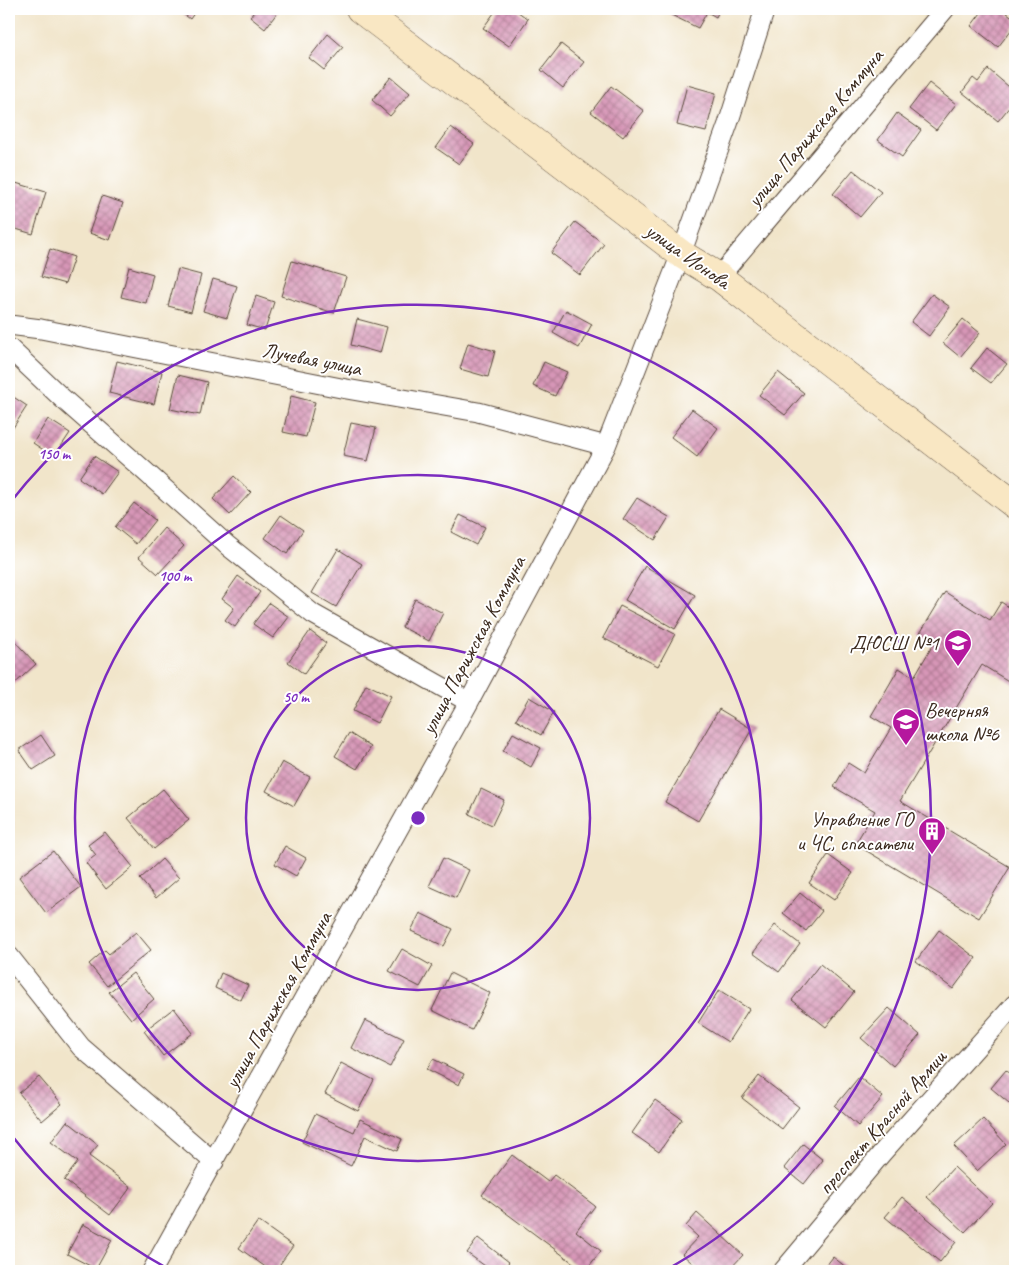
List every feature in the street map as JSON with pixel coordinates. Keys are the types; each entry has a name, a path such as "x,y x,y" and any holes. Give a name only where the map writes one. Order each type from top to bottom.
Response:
{"main road":[{"name":"улица Ионова","path":"360,9 681,254 719,277 1015,505"}],"street":[{"name":"улица Парижская Коммуна","path":"152,1271 469,702 606,446 681,254 728,124 764,9"},
{"name":"улица Парижская Коммуна","path":"719,277 945,9"},
{"name":"Лучевая улица","path":"9,325 41,329 341,388 478,412 606,446"},
{"path":"9,348 63,399 228,546 312,614 469,702"},
{"path":"9,956 81,1047 214,1162"},
{"name":"проспект Красной Армии","path":"783,1271 882,1153 1015,1004"}],"building":[{"path":"177,9 197,9 190,19"},
{"path":"256,9 280,9 265,29 250,17"},
{"path":"497,9 514,9 528,19 509,46 483,28"},
{"path":"659,9 720,9 716,17 707,12 698,28"},
{"path":"984,9 1002,9 1015,19 1015,25 998,47 971,26"},
{"path":"328,34 343,47 324,70 309,58"},
{"path":"561,44 584,62 563,88 541,70"},
{"path":"988,69 1015,92 1015,100 998,121 962,92 973,78 978,82"},
{"path":"391,77 410,93 390,116 372,100"},
{"path":"929,83 956,104 936,130 909,109"},
{"path":"687,85 716,93 706,132 677,125"},
{"path":"611,86 644,111 623,137 591,112"},
{"path":"897,113 921,130 902,157 878,140"},
{"path":"451,127 474,144 459,164 436,148"},
{"path":"853,170 881,192 860,217 833,194"},
{"path":"9,181 46,192 33,234 9,227"},
{"path":"102,196 123,203 110,240 89,233"},
{"path":"575,222 604,244 580,275 551,253"},
{"path":"50,249 74,257 65,284 41,277"},
{"path":"292,261 346,277 334,313 281,296"},
{"path":"129,267 153,274 146,303 121,297"},
{"path":"178,269 201,275 191,312 168,306"},
{"path":"213,279 237,286 227,318 203,311"},
{"path":"932,294 950,307 929,336 911,322"},
{"path":"256,296 274,302 265,330 247,325"},
{"path":"566,310 592,324 579,348 553,333"},
{"path":"357,319 387,327 380,353 351,345"},
{"path":"963,319 980,333 960,357 943,343"},
{"path":"468,343 495,351 488,377 460,369"},
{"path":"987,348 1007,364 991,383 971,368"},
{"path":"117,361 162,372 154,404 109,393"},
{"path":"544,362 567,372 555,396 533,386"},
{"path":"778,372 804,393 785,415 759,395"},
{"path":"178,375 207,382 200,415 170,409"},
{"path":"9,394 27,406 9,434"},
{"path":"291,396 315,402 306,437 283,432"},
{"path":"692,409 718,428 697,457 671,437"},
{"path":"48,419 70,433 54,457 33,443"},
{"path":"351,423 376,428 368,461 343,456"},
{"path":"94,456 118,472 102,494 79,478"},
{"path":"234,476 251,492 230,515 213,499"},
{"path":"637,498 669,517 655,540 623,519"},
{"path":"134,503 155,520 136,544 115,527"},
{"path":"281,515 303,530 287,554 265,538"},
{"path":"460,515 485,527 476,545 451,532"},
{"path":"164,528 184,546 158,574 139,557"},
{"path":"338,549 362,564 336,607 312,593"},
{"path":"645,566 695,595 675,629 625,600"},
{"path":"238,576 260,592 235,627 225,620 234,608 222,599"},
{"path":"945,592 990,620 1001,602 1015,611 1015,685 982,665 900,801 1010,867 979,918 855,844 875,811 834,787 848,763 864,773 891,728 871,716 899,668 914,677 934,643 919,635"},
{"path":"415,599 443,613 429,641 402,627"},
{"path":"269,603 289,617 273,638 253,624"},
{"path":"620,606 675,634 658,666 603,638"},
{"path":"310,631 326,643 304,674 288,662"},
{"path":"9,635 36,664 9,689"},
{"path":"366,684 391,696 377,723 353,711"},
{"path":"529,697 554,712 541,735 516,720"},
{"path":"719,709 752,729 698,821 665,802"},
{"path":"349,733 371,747 357,769 335,756"},
{"path":"513,733 541,748 531,767 503,751"},
{"path":"41,735 55,756 33,770 19,750"},
{"path":"282,762 310,777 294,806 266,791"},
{"path":"163,789 189,820 154,849 128,818"},
{"path":"481,789 504,800 492,825 469,814"},
{"path":"9,816 14,824 9,828"},
{"path":"105,832 133,867 106,889 86,863 96,855 88,845"},
{"path":"285,846 306,858 296,876 275,864"},
{"path":"53,851 81,887 46,913 19,877"},
{"path":"828,855 853,873 834,900 809,883"},
{"path":"443,858 469,870 456,898 429,886"},
{"path":"162,859 179,878 156,898 140,879"},
{"path":"800,893 822,911 806,931 783,913"},
{"path":"420,913 453,929 444,946 411,931"},
{"path":"775,925 800,944 779,972 753,953"},
{"path":"939,930 976,958 953,989 916,961"},
{"path":"136,932 151,950 107,986 89,964 105,950 109,954"},
{"path":"402,949 432,966 420,987 389,971"},
{"path":"820,964 854,992 826,1027 792,1000"},
{"path":"133,973 154,999 131,1019 109,992"},
{"path":"221,973 248,985 241,1000 215,988"},
{"path":"450,973 490,993 472,1030 432,1010"},
{"path":"719,990 749,1009 728,1042 698,1023"},
{"path":"174,1008 193,1033 163,1056 144,1031"},
{"path":"889,1008 920,1035 893,1066 861,1038"},
{"path":"365,1020 404,1039 390,1067 351,1048"},
{"path":"433,1059 464,1074 459,1085 427,1069"},
{"path":"341,1063 374,1080 358,1111 325,1094"},
{"path":"1006,1070 1015,1078 1015,1108 991,1088"},
{"path":"759,1076 799,1107 782,1129 742,1098"},
{"path":"39,1077 62,1104 42,1121 19,1093"},
{"path":"859,1077 883,1097 858,1126 835,1106"},
{"path":"655,1100 682,1119 659,1152 632,1133"},
{"path":"315,1114 354,1132 360,1119 402,1139 397,1151 365,1136 351,1166 302,1142"},
{"path":"983,1119 1006,1144 977,1171 954,1146"},
{"path":"67,1121 98,1145 89,1156 131,1187 110,1215 64,1180 78,1162 51,1142"},
{"path":"803,1144 823,1160 804,1184 784,1168"},
{"path":"512,1155 548,1182 554,1175 595,1206 576,1231 601,1251 585,1271 482,1195"},
{"path":"954,1167 992,1203 965,1232 927,1197"},
{"path":"902,1197 956,1242 940,1262 885,1217"},
{"path":"697,1213 743,1255 728,1271 701,1271 682,1254 698,1237 686,1226"},
{"path":"258,1221 293,1246 275,1271 271,1271 239,1248"},
{"path":"83,1224 112,1240 96,1269 67,1254"},
{"path":"478,1238 509,1262 501,1271 492,1271 467,1253"},
{"path":"833,1257 851,1271 822,1271"}],"place":[{"name":"ДЮСШ №1","path":"958,667"},
{"name":"Вечерняя школа №6","path":"906,746"},
{"name":"Управление ГО и ЧС, спасатели","path":"932,855"}]}
